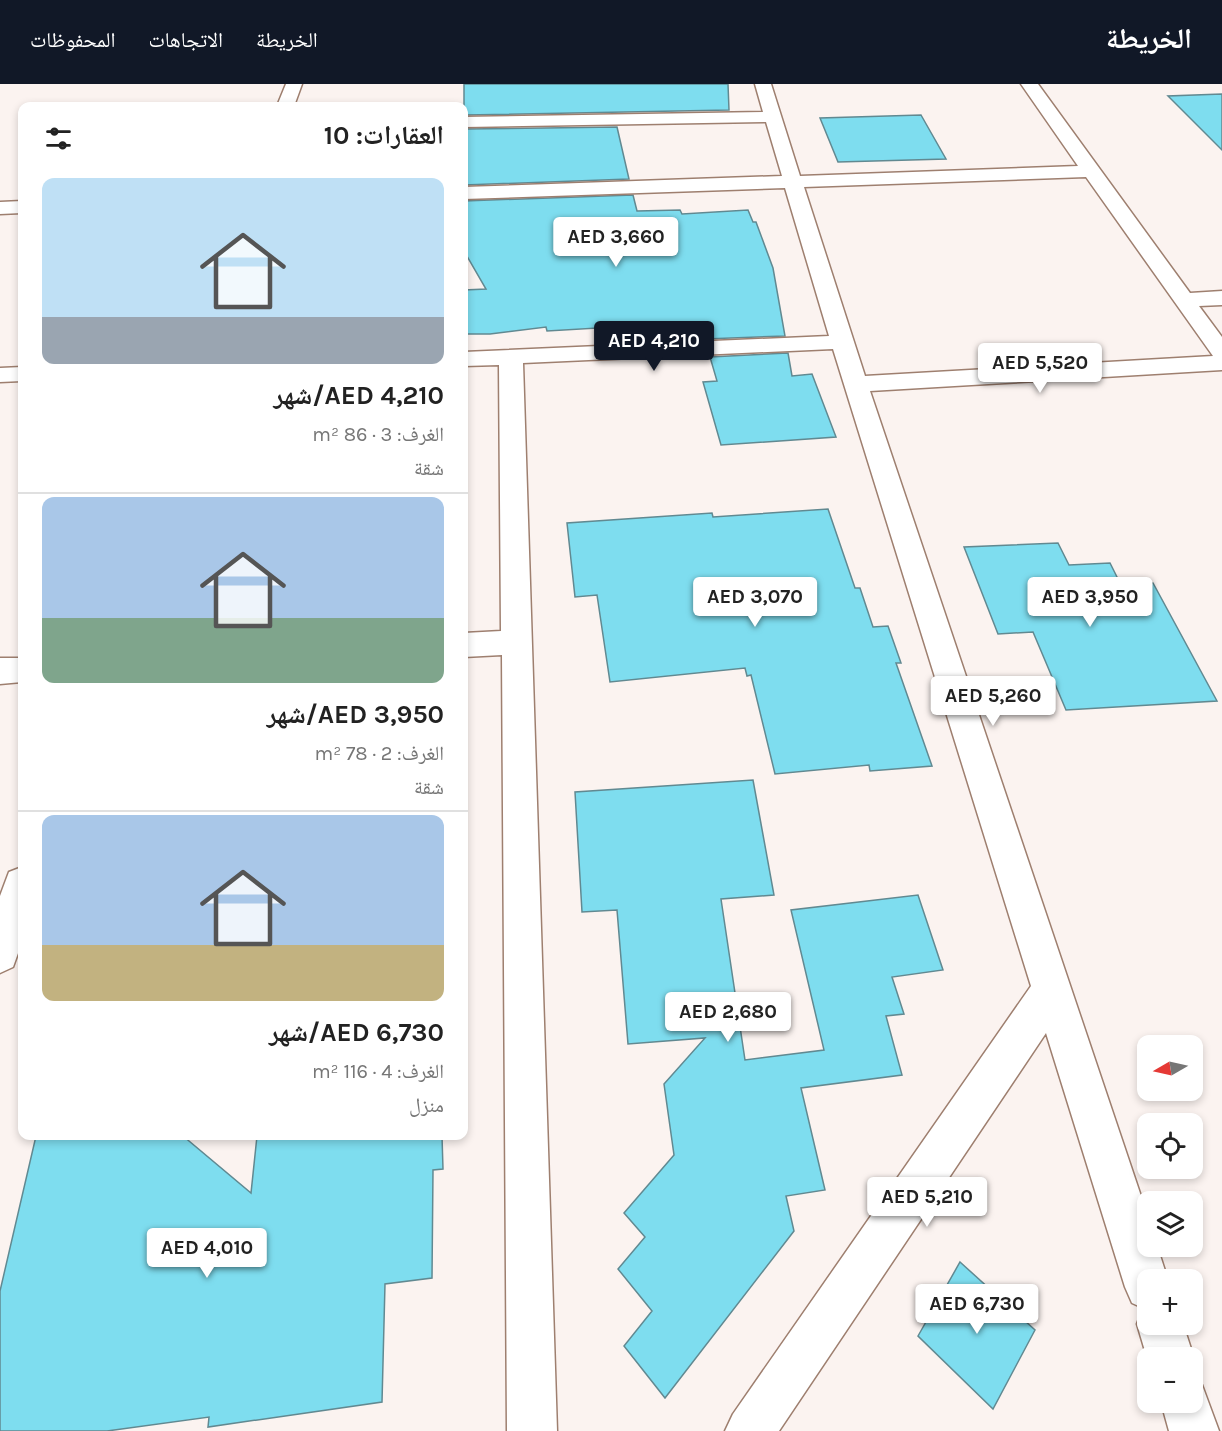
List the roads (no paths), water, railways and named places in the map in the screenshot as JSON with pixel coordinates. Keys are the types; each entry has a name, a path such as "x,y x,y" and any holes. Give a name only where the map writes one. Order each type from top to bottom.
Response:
{"street":[{"path":"287,102 294,84"},
{"path":"763,84 842,342 1142,1269"},
{"path":"1029,84 1222,352"},
{"path":"468,122 773,117"},
{"path":"468,193 1093,171"},
{"path":"0,208 18,207"},
{"path":"1184,300 1222,298"},
{"path":"468,359 842,342"},
{"path":"511,358 532,1431"},
{"path":"856,384 1222,363"},
{"path":"0,375 18,374"},
{"path":"468,645 516,642"},
{"path":"0,671 18,670"},
{"path":"0,954 18,897"},
{"path":"750,1431 1052,990"},
{"path":"1188,1413 1194,1431"}]}
